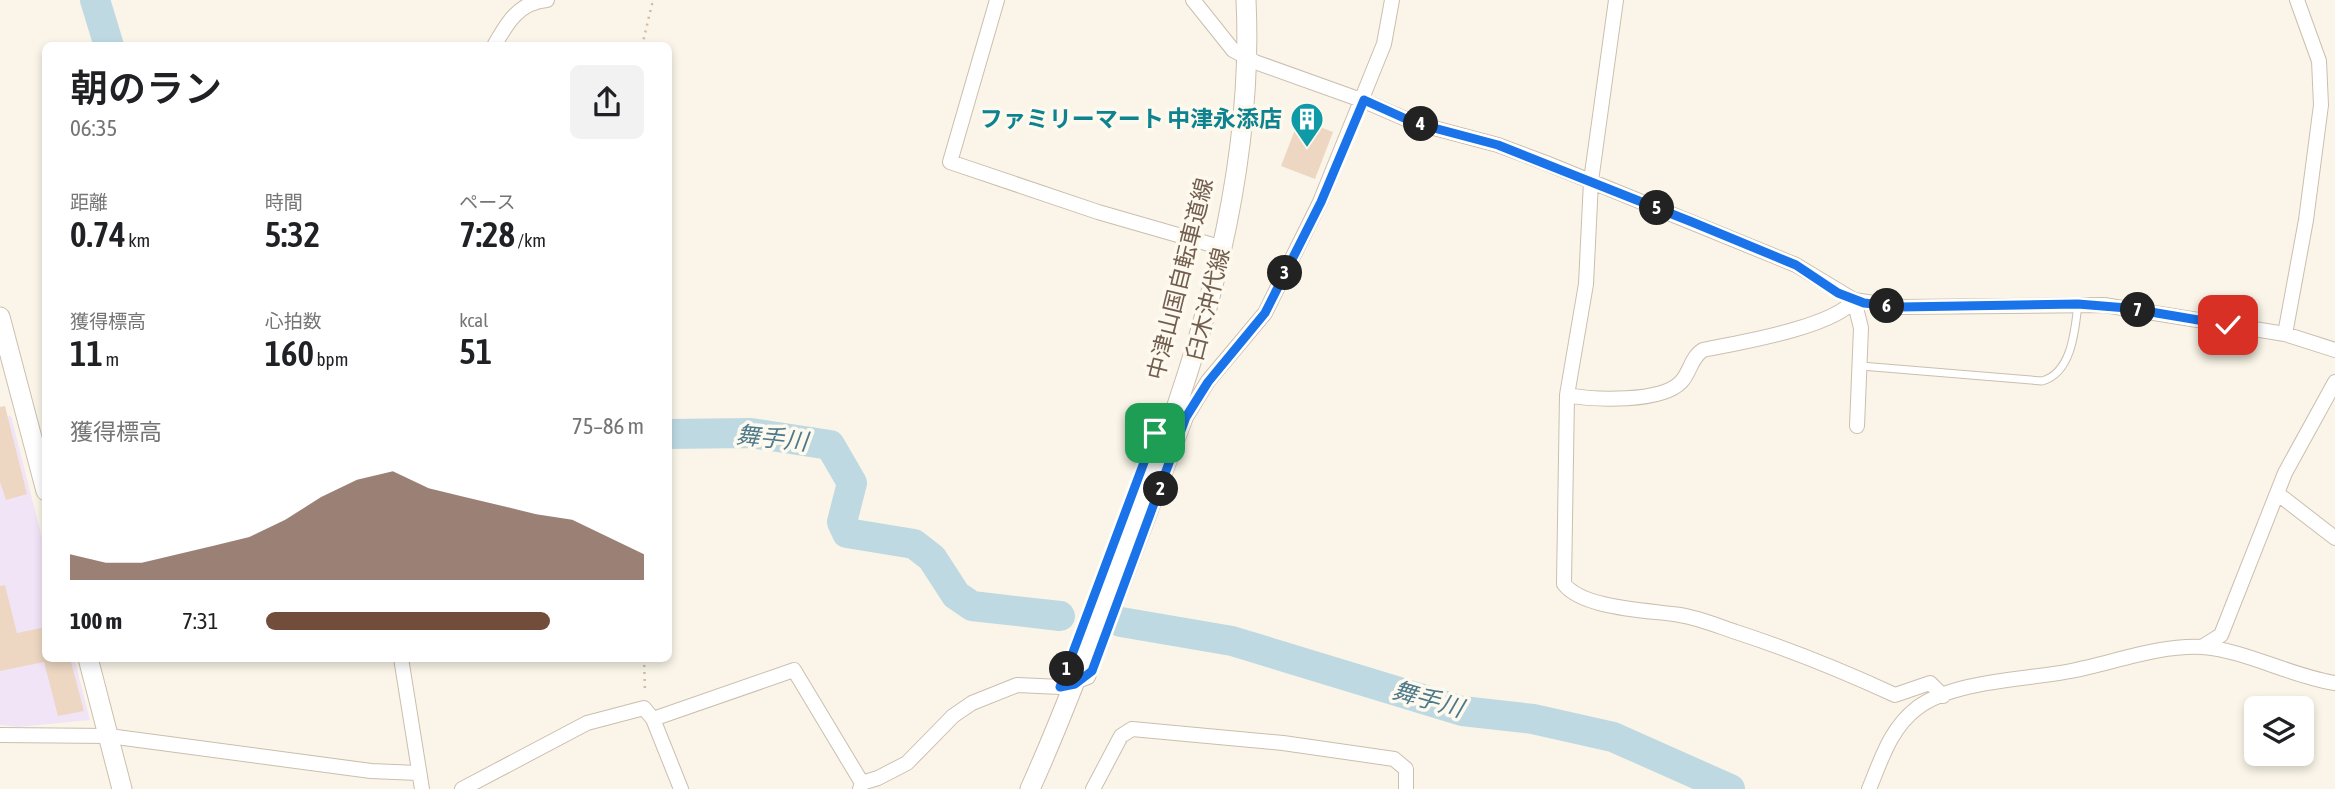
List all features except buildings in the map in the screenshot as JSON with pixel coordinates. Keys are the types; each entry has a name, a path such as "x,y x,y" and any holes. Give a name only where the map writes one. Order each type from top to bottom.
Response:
{"main road":[{"name":"臼木沖代線","path":"1030,789 1075,684 1178,408 1223,248 1241,139 1247,57 1246,0"},
{"path":"0,317 42,476"},
{"path":"89,662 122,789"}],"street":[{"path":"496,42 510,19 531,1 547,0"},
{"path":"997,0 950,162 1098,212 1223,248"},
{"path":"1193,0 1233,50 1247,57 1364,100 1415,123 1498,145 1591,181 1796,265 1854,300 1901,307 2078,304 2127,308 2285,334 2335,350"},
{"path":"462,789 587,723 648,713 794,670 861,786 907,762 953,716 972,703 1017,685 1060,687 1075,684 1092,671 1186,417 1208,382 1265,313 1321,202 1364,100 1384,44 1392,0"},
{"path":"1616,0 1591,181 1586,284 1567,395 1562,574 1564,584 1571,593 1592,601 1684,615 1830,665 1895,695 1930,683 1943,695"},
{"path":"2285,334 2306,220 2321,106 2319,61 2297,0"},
{"path":"1854,300 1861,328 1857,426"},
{"path":"1567,395 1610,399 1672,390 1686,376 1693,360 1703,351 1825,320 1847,311 1854,300"},
{"path":"2202,648 2221,635 2291,461 2335,382"},
{"path":"2278,494 2335,538"},
{"path":"1869,789 1892,733 1918,708 1943,695 2165,650 2202,648 2248,657 2287,673 2335,683"},
{"path":"402,662 422,789"},
{"path":"648,713 681,789"},
{"path":"1093,789 1121,736 1132,729 1283,743 1394,759 1406,769 1406,789"},
{"path":"0,735 109,736 372,771 418,773"}],"lane":[{"path":"1861,366 2042,381 2055,375 2069,351 2078,304"}],"path":[{"path":"643,42 652,4 648,0"},
{"path":"645,662 648,713"}],"shaded area":[{"path":"11,416 42,538 42,662 75,662 90,720 19,727 0,725 0,417"}],"waterway":[{"name":"舞手川","path":"95,0 108,42"},
{"name":"舞手川","path":"672,434 751,433 830,445 852,483 842,522 847,533 914,544 932,558 956,595 972,606 1060,616"},
{"name":"舞手川","path":"1121,622 1232,641 1462,711 1533,719 1613,737 1730,789"}],"place":[{"name":"ファミリーマート 中津永添店","path":"1307,149"}],"route":[{"path":"1155,433 1060,687 1075,684 1088,677 1092,671 1186,417 1208,382 1265,313 1321,202 1364,100 1415,123 1498,145 1692,222 1796,265 1838,293 1864,303 1901,307 2078,304 2127,308 2228,325"}]}
